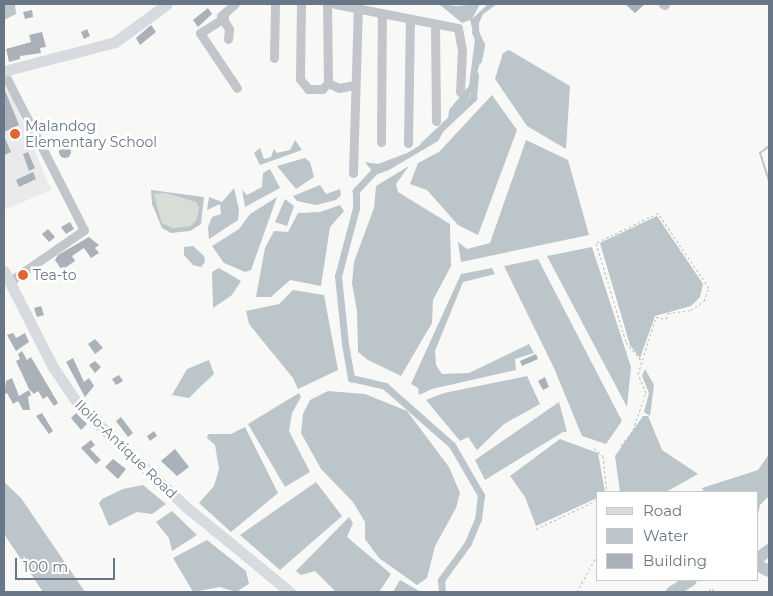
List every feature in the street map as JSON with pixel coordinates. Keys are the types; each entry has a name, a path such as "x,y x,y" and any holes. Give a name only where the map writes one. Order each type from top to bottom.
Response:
{"main road":[{"path":"4,72 115,42 167,4"},
{"name":"Iloilo-Antique Road","path":"4,271 53,367 80,407 185,506 290,592"}],"street":[{"path":"228,39 229,29 224,18 224,11 235,4"},
{"path":"274,58 275,4"},
{"path":"301,4 302,86 308,89 322,89 328,83 327,4"},
{"path":"336,4 458,28 462,51 460,92"},
{"path":"353,173 354,85 358,8"},
{"path":"381,142 382,14"},
{"path":"224,18 200,33 237,88"},
{"path":"408,143 410,19"},
{"path":"435,24 436,121"},
{"path":"4,72 84,230 9,282"},
{"path":"328,83 339,88 354,85"}],"path":[{"path":"621,446 633,430 646,392 638,374 656,317 666,319 668,313 691,310 704,301 709,288 658,213 596,243 626,342 642,360"},
{"path":"594,448 603,456 607,491"},
{"path":"536,529 596,500"},
{"path":"577,592 596,557"},
{"path":"704,592 712,589 716,592"}],"shaded area":[{"name":"Malandog Elementary School","path":"4,77 51,190 4,210"},
{"path":"165,193 196,202 199,208 196,221 190,226 173,228 162,223 154,194"}],"water":[{"path":"4,4 15,4 16,14 4,20"},
{"path":"439,4 457,6 480,4 472,19 488,4 497,4 483,14 479,23 480,63 469,98 448,120 449,110 469,86 475,39 470,20 462,23"},
{"path":"509,50 570,86 566,149 527,126 495,79 503,53"},
{"path":"492,95 517,130 478,235 458,225 427,190 410,184 418,163 439,152"},
{"path":"444,121 449,121 438,141 389,170 375,175 365,162 378,164 407,153 436,136"},
{"path":"295,140 302,150 260,165 254,153 260,148 264,159 271,157 274,149 277,153 290,150"},
{"path":"526,140 568,160 589,235 461,262 458,242 467,249 490,243"},
{"path":"305,158 310,162 314,177 296,189 277,166"},
{"path":"409,166 396,184 398,192 450,224 451,266 433,300 432,323 401,376 368,360 358,352 357,311 352,283 354,262 374,208 376,186"},
{"path":"270,169 280,188 245,207 242,190 247,195 262,187 263,173"},
{"path":"320,185 326,194 340,189 341,195 336,200 316,205 297,201 293,196"},
{"path":"234,188 239,210 238,220 209,239 208,227 212,217 221,214 220,204 207,210 209,197 222,202"},
{"path":"151,190 204,197 201,224 190,231 171,233 162,228 152,204","holes":["165,193 196,202 199,208 196,221 190,226 173,228 162,223 154,194"]},
{"path":"277,197 251,270 245,272 224,263 212,246 239,229 250,214"},
{"path":"285,199 294,206 287,226 275,222"},
{"path":"340,205 344,211 330,227 321,286 290,280 271,297 256,297 265,248 274,231 288,232 298,213 320,212"},
{"path":"657,216 703,284 700,297 691,306 655,316 640,358 630,345 600,243"},
{"path":"193,246 204,256 205,262 201,267 193,265 184,255 184,247"},
{"path":"592,247 631,367 627,407 547,256"},
{"path":"538,259 622,421 606,444 582,436 554,368 504,266"},
{"path":"219,268 241,281 232,295 213,308 212,272"},
{"path":"492,268 495,274 463,282 435,351 436,365 442,374 469,373 529,344 534,353 515,359 516,370 432,389 419,395 418,388 411,384 461,274"},
{"path":"293,290 324,295 338,370 298,389 293,378 249,324 246,311 279,304"},
{"path":"209,360 214,374 189,398 172,395 187,369"},
{"path":"645,369 654,385 650,416 644,412 649,393 642,376"},
{"path":"527,376 540,404 504,424 477,450 468,437 460,441 426,400 444,393"},
{"path":"328,391 365,394 407,411 449,467 460,493 456,508 435,546 427,578 417,585 379,558 365,539 365,522 353,502 321,469 301,433 303,414 310,400"},
{"path":"299,393 301,397 292,413 289,431 310,472 285,487 248,424"},
{"path":"559,402 567,432 563,432 485,480 475,460"},
{"path":"643,416 648,416 662,450 698,474 668,491 620,491 615,456"},
{"path":"245,427 278,493 231,532 199,503 214,486 219,469 215,445 207,438 208,434 231,434"},
{"path":"560,439 598,453 605,491 596,491 596,498 536,526 525,497 510,476"},
{"path":"769,454 769,496 760,505 758,514 758,491 704,491 702,488 758,470"},
{"path":"4,482 21,498 85,592 43,592 4,534"},
{"path":"316,482 342,516 280,570 240,535"},
{"path":"143,485 166,504 152,514 137,512 109,526 99,503 102,499 123,489"},
{"path":"172,511 197,535 172,551 169,538 156,522"},
{"path":"349,517 353,523 347,537 391,574 379,592 336,592 315,571 301,575 296,571"},
{"path":"207,540 246,571 249,584 236,592 220,587 193,592 173,558"},
{"path":"400,580 421,592 393,592"}],"building":[{"path":"625,4 645,4 635,13"},
{"path":"208,8 212,14 198,27 193,20"},
{"path":"32,10 33,17 25,19 23,12"},
{"path":"151,25 156,32 140,45 136,38"},
{"path":"87,29 90,36 84,39 81,32"},
{"path":"42,32 46,47 40,48 41,53 20,56 20,59 9,62 6,49 31,42 29,35"},
{"path":"4,88 19,125 4,132"},
{"path":"4,136 11,152 4,155"},
{"path":"63,146 67,146 71,152 67,158 63,158 59,154 59,150"},
{"path":"28,152 35,168 29,171 23,154"},
{"path":"33,172 36,179 19,187 16,180"},
{"path":"70,222 74,229 66,234 61,227"},
{"path":"48,229 55,237 49,242 42,234"},
{"path":"89,237 99,245 95,248 99,253 91,258 84,248 72,256 75,261 62,270 55,260 58,255"},
{"path":"41,306 44,315 37,317 34,308"},
{"path":"13,333 16,338 25,333 29,342 16,351 7,335"},
{"path":"95,339 103,348 95,354 88,344"},
{"path":"22,351 27,360 31,357 58,403 54,406 47,396 43,399 38,391 34,394 29,389 16,361 20,359 18,354"},
{"path":"536,354 538,359 522,366 520,361"},
{"path":"73,358 84,382 89,378 94,386 85,397 66,362"},
{"path":"95,361 101,367 95,373 89,365"},
{"path":"119,375 123,381 116,385 112,379"},
{"path":"545,377 549,387 543,390 538,381"},
{"path":"12,378 19,396 29,390 31,395 28,397 30,410 23,410 18,401 13,404 7,393 4,395 6,381"},
{"path":"42,413 53,431 49,434 36,416"},
{"path":"76,413 87,424 81,430 71,418"},
{"path":"121,417 133,433 128,437 116,421"},
{"path":"154,431 157,436 150,441 147,436"},
{"path":"91,440 95,445 90,449 101,460 96,464 81,448"},
{"path":"175,449 189,467 177,476 161,461"},
{"path":"113,459 126,469 118,479 105,467"}],"waterway":[{"path":"475,32 481,45 478,60"},
{"path":"423,145 473,98 475,75"},
{"path":"769,146 760,153 769,181"},
{"path":"378,167 356,191 356,208 338,276 345,344 351,378 385,386 452,445 481,495 478,519 468,543 441,580 442,592"},
{"path":"758,558 769,550"},
{"path":"758,566 769,571"},
{"path":"672,592 689,581"}],"place":[{"name":"Malandog Elementary School","path":"15,134"},
{"name":"Tea-to","path":"23,275"}]}
